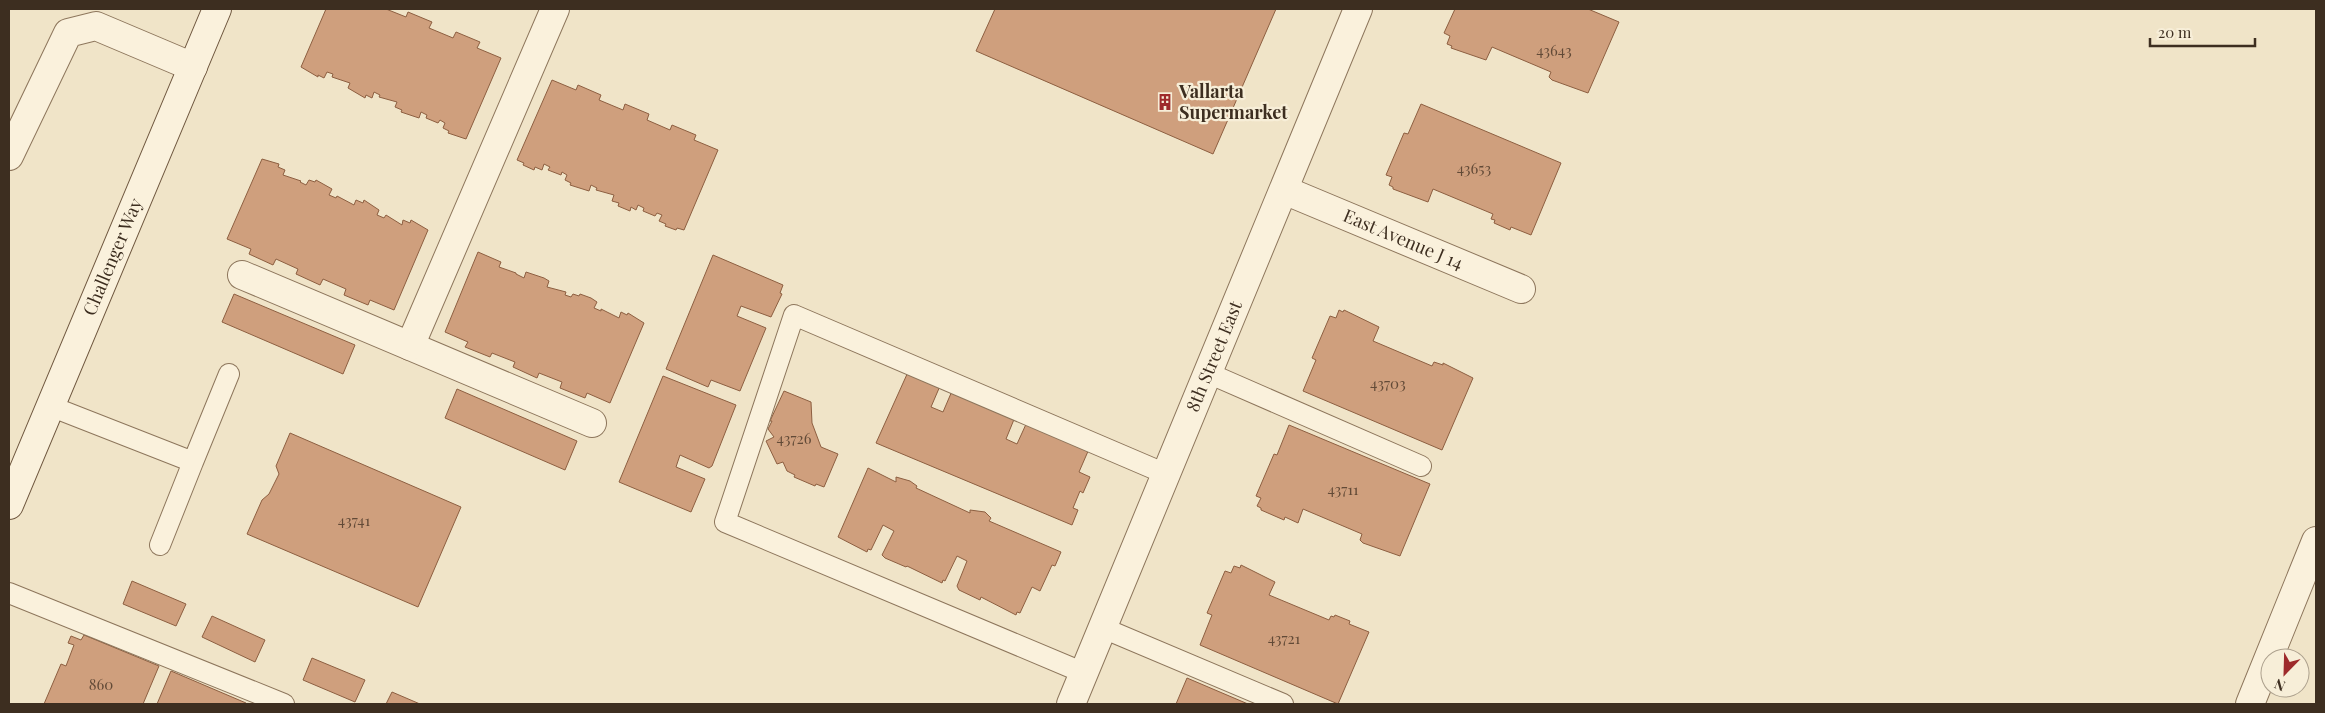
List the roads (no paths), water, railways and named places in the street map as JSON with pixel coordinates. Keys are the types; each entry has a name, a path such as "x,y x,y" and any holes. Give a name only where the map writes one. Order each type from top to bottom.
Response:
{"street":[{"name":"Challenger Way","path":"9,505 217,9"},
{"path":"410,346 555,9"},
{"name":"8th Street East","path":"1071,704 1358,9"},
{"path":"9,156 68,32 96,26 193,67"},
{"name":"East Avenue J 14","path":"1284,190 1521,289"},
{"path":"242,275 592,423"},
{"path":"2250,704 2316,541"}],"lane":[{"path":"1084,673 725,522 794,315 1166,474"},
{"path":"1208,373 1421,466"},
{"path":"160,545 229,374"},
{"path":"50,406 193,462"},
{"path":"9,593 284,704"},
{"path":"1103,628 1283,704"}],"place":[{"name":"Vallarta Supermarket","path":"1165,102"}]}
